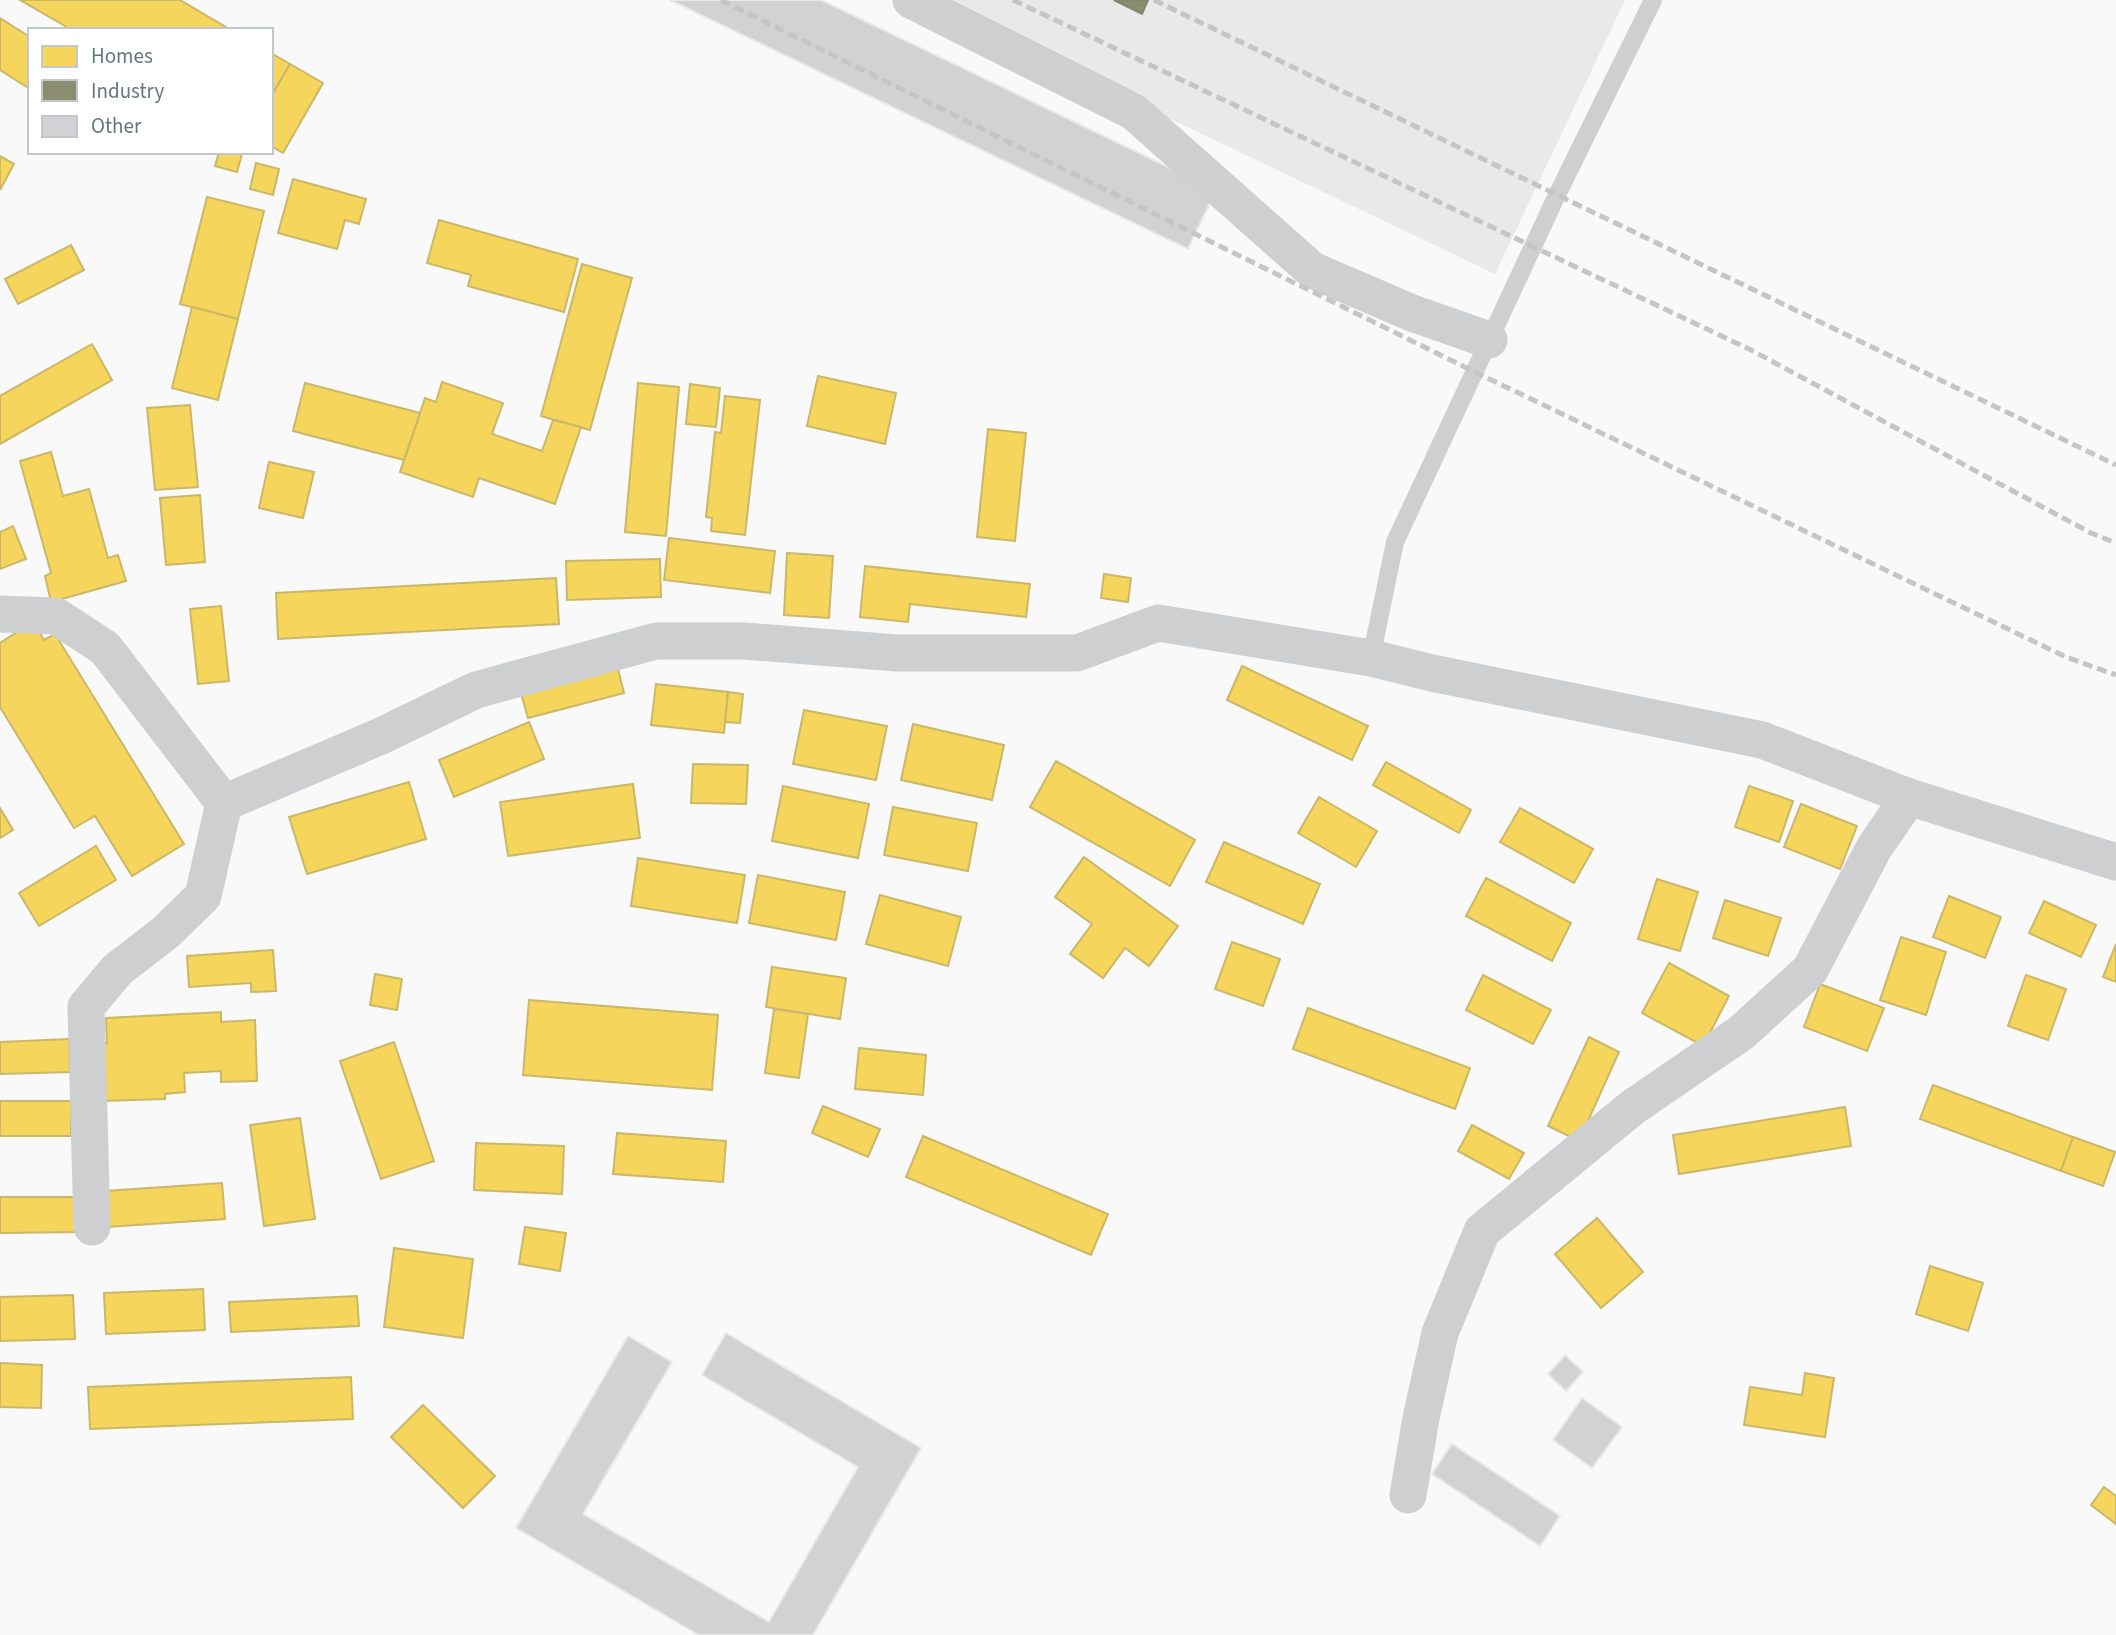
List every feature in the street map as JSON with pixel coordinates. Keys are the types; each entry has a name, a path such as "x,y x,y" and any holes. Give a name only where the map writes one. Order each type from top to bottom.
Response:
{"street":[{"path":"911,0 1134,112 1312,270 1412,313 1489,341"},
{"path":"0,614 56,616 105,648 224,803"},
{"path":"224,803 381,736 476,690 656,642 744,641 897,653 1077,653 1158,623 1371,658 1445,676 1762,740 1909,797 2116,862"},
{"path":"1408,1495 1421,1418 1440,1333 1482,1231 1633,1107 1741,1033 1810,970 1874,848 1909,797"},
{"path":"92,1227 86,1007 117,970 166,932 203,896 224,803"}],"lane":[{"path":"1371,658 1395,542 1557,195 1653,0"}],"shaded area":[{"path":"921,0 1625,0 1495,274"}],"building: Homes":[{"path":"20,0 180,0 228,28 69,28"},
{"path":"0,18 28,36 28,88 0,70"},
{"path":"273,54 290,64 273,94"},
{"path":"290,64 323,83 283,153 273,147 273,94"},
{"path":"218,154 242,154 237,172 215,166"},
{"path":"0,156 14,164 0,190"},
{"path":"256,163 279,169 273,195 250,189"},
{"path":"293,179 366,199 359,224 345,220 337,249 278,233"},
{"path":"207,197 264,211 238,319 180,304"},
{"path":"439,220 578,259 564,312 468,286 471,275 427,263"},
{"path":"71,245 84,270 18,304 5,279"},
{"path":"582,264 632,278 590,430 541,416"},
{"path":"192,307 238,319 218,400 172,388"},
{"path":"92,344 112,380 0,444 0,396"},
{"path":"818,376 896,393 885,444 807,426"},
{"path":"442,382 503,403 492,434 542,451 553,420 581,427 555,504 479,478 473,497 400,472 425,398 436,402"},
{"path":"305,383 420,413 404,460 293,431"},
{"path":"638,383 679,387 666,536 625,532"},
{"path":"690,384 720,388 716,427 686,424"},
{"path":"725,396 760,400 745,535 711,531 712,518 706,517 715,432 721,433"},
{"path":"190,405 198,487 155,490 147,408"},
{"path":"988,429 1026,433 1015,541 977,537"},
{"path":"51,452 63,496 89,489 108,558 118,555 126,581 51,602 45,576 51,573 20,461"},
{"path":"269,462 314,472 303,518 259,508"},
{"path":"200,495 205,562 166,565 160,498"},
{"path":"13,526 26,559 0,569 0,532"},
{"path":"669,538 775,551 770,593 664,580"},
{"path":"787,553 833,556 829,618 784,615"},
{"path":"660,559 661,597 567,600 566,561"},
{"path":"865,566 1030,584 1026,617 910,604 908,622 860,617"},
{"path":"1104,574 1131,578 1128,602 1101,598"},
{"path":"556,578 559,624 278,639 276,593"},
{"path":"221,606 229,681 198,684 190,609"},
{"path":"33,622 44,640 55,634 184,844 132,876 95,816 74,828 0,707 0,643"},
{"path":"1242,666 1368,726 1352,760 1227,700"},
{"path":"618,669 624,693 528,718 521,693"},
{"path":"656,684 728,692 724,733 651,725"},
{"path":"728,692 743,694 740,723 725,722"},
{"path":"804,710 887,726 876,780 793,764"},
{"path":"529,722 544,759 454,797 439,760"},
{"path":"913,724 1004,745 992,800 901,780"},
{"path":"1056,761 1195,840 1170,886 1030,807"},
{"path":"1386,762 1471,810 1459,833 1373,785"},
{"path":"693,764 748,765 746,804 691,803"},
{"path":"409,782 426,839 307,874 289,817"},
{"path":"633,784 640,838 508,856 500,802"},
{"path":"783,786 869,804 858,858 772,841"},
{"path":"1749,786 1793,801 1779,842 1735,827"},
{"path":"1319,797 1377,831 1356,867 1298,833"},
{"path":"1801,804 1857,826 1840,869 1784,847"},
{"path":"893,807 977,823 968,871 884,855"},
{"path":"0,808 13,830 0,838"},
{"path":"1520,808 1593,849 1574,883 1500,842"},
{"path":"1224,842 1320,884 1303,924 1206,882"},
{"path":"96,846 116,880 39,926 19,893"},
{"path":"1084,857 1178,926 1149,966 1125,948 1103,978 1070,954 1092,924 1055,897"},
{"path":"638,858 745,875 737,923 631,906"},
{"path":"758,875 845,892 836,940 749,923"},
{"path":"1486,878 1571,923 1552,961 1466,916"},
{"path":"1657,879 1698,892 1680,951 1638,939"},
{"path":"880,895 961,917 948,966 866,944"},
{"path":"1949,896 2001,917 1985,958 1933,937"},
{"path":"1725,900 1781,918 1768,956 1713,938"},
{"path":"2044,901 2096,925 2081,957 2029,933"},
{"path":"1901,937 1946,952 1926,1015 1880,1000"},
{"path":"1232,942 1280,959 1263,1006 1215,989"},
{"path":"2116,944 2116,982 2103,977"},
{"path":"273,950 276,991 251,992 251,983 189,987 187,956"},
{"path":"1669,963 1729,996 1703,1046 1642,1013"},
{"path":"772,967 846,978 840,1019 766,1007"},
{"path":"375,974 402,979 397,1010 370,1005"},
{"path":"1483,975 1551,1010 1533,1044 1466,1010"},
{"path":"2026,975 2066,989 2048,1040 2008,1026"},
{"path":"1820,984 1884,1008 1867,1051 1804,1027"},
{"path":"529,1000 718,1015 712,1090 523,1075"},
{"path":"1308,1008 1470,1068 1455,1109 1293,1049"},
{"path":"774,1009 808,1014 799,1078 765,1073"},
{"path":"221,1012 221,1022 255,1020 257,1081 221,1082 221,1071 184,1073 185,1092 165,1094 165,1099 103,1101 100,1044 107,1043 106,1018"},
{"path":"1589,1037 1619,1052 1579,1141 1548,1126"},
{"path":"69,1039 70,1072 0,1074 0,1042"},
{"path":"394,1042 434,1161 381,1179 340,1061"},
{"path":"859,1048 926,1055 923,1095 855,1089"},
{"path":"1933,1085 2073,1137 2061,1171 1920,1119"},
{"path":"0,1101 71,1101 71,1136 0,1136"},
{"path":"823,1106 880,1129 868,1157 812,1133"},
{"path":"1845,1107 1851,1146 1679,1174 1673,1135"},
{"path":"300,1118 315,1219 264,1226 250,1125"},
{"path":"1472,1125 1524,1153 1509,1179 1458,1151"},
{"path":"617,1133 726,1141 723,1182 613,1174"},
{"path":"923,1136 1108,1214 1091,1255 906,1177"},
{"path":"2073,1137 2115,1152 2103,1186 2061,1171"},
{"path":"476,1143 564,1146 562,1194 474,1190"},
{"path":"222,1183 225,1219 107,1227 105,1191"},
{"path":"0,1197 78,1197 79,1232 0,1233"},
{"path":"1597,1218 1643,1272 1601,1308 1555,1254"},
{"path":"525,1227 566,1233 560,1271 519,1264"},
{"path":"394,1248 473,1259 463,1338 384,1327"},
{"path":"1930,1266 1983,1283 1968,1331 1916,1314"},
{"path":"203,1289 205,1330 106,1334 104,1293"},
{"path":"73,1295 75,1339 0,1341 0,1297"},
{"path":"357,1296 359,1326 231,1332 229,1302"},
{"path":"0,1363 42,1365 41,1408 0,1407"},
{"path":"1805,1373 1834,1378 1825,1437 1744,1425 1750,1387 1802,1395"},
{"path":"351,1377 353,1419 90,1429 88,1387"},
{"path":"423,1405 495,1476 463,1508 391,1437"},
{"path":"2104,1487 2116,1496 2116,1524 2091,1505"}],"building: Industry":[{"path":"1114,0 1148,0 1142,14"}],"building: Other":[{"path":"670,0 821,0 1216,190 1188,249"},
{"path":"726,1333 921,1448 813,1635 699,1635 516,1528 628,1336 672,1362 583,1514 769,1622 858,1467 702,1375"},
{"path":"1565,1355 1583,1372 1566,1391 1548,1374"},
{"path":"1582,1398 1622,1427 1592,1468 1553,1440"},
{"path":"1452,1444 1560,1516 1540,1546 1432,1474"}],"railway":[{"path":"721,0 1475,372 2066,657 2116,675"},
{"path":"1013,0 1751,350 2091,533 2116,543"},
{"path":"1154,0 2116,465"}]}
